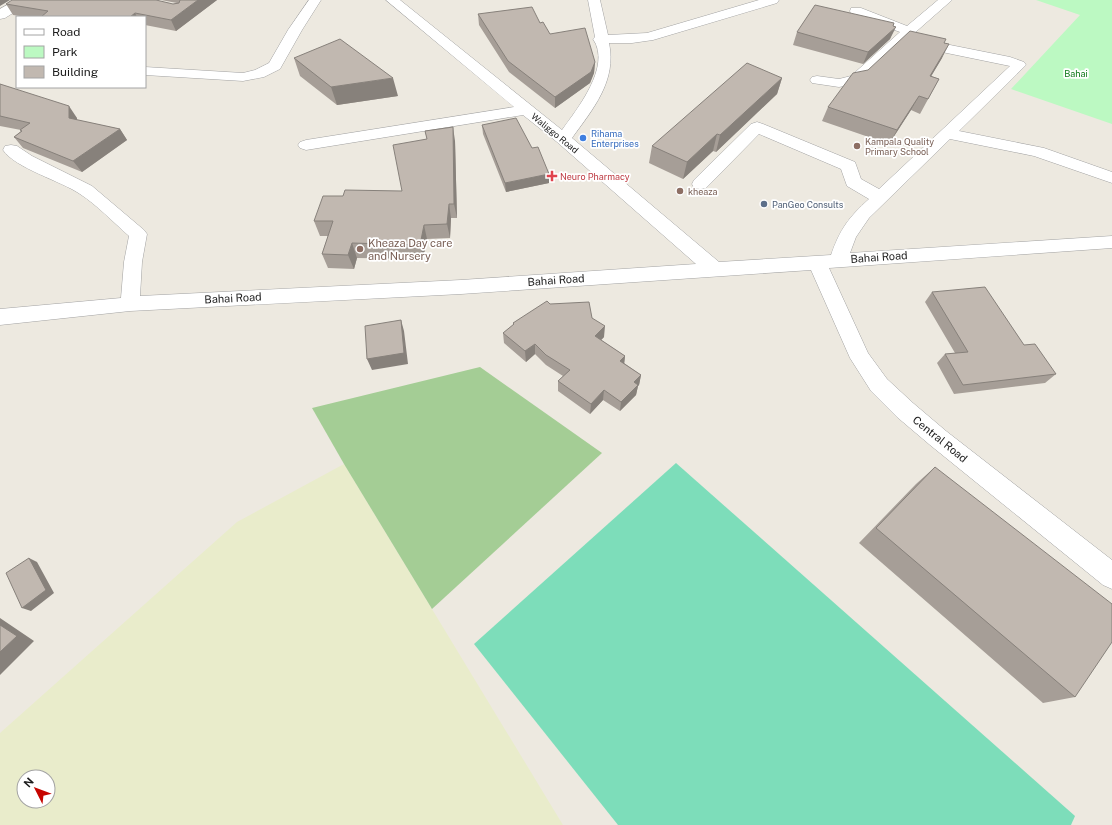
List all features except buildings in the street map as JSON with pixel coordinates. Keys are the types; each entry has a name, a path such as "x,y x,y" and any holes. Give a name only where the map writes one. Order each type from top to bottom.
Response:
{"street":[{"path":"0,15 25,0"},
{"path":"146,71 243,77 259,74 274,66 315,0"},
{"name":"Waliggo Road","path":"392,0 563,139 714,269"},
{"path":"563,139 600,81 605,61 594,0"},
{"path":"600,39 632,39 648,37 773,0"},
{"path":"925,2 942,3"},
{"path":"817,80 839,83 856,80 904,35 942,3"},
{"path":"839,260 847,235 863,214 879,197 1019,65 1010,61 904,35 856,11"},
{"path":"306,145 527,110"},
{"path":"700,184 757,127 849,166 853,182 879,197"},
{"path":"947,134 1038,152 1112,178"},
{"path":"11,150 26,160 86,190 138,234 133,262 130,304"},
{"name":"Bahai Road","path":"3,322 130,304 461,287 1112,242"},
{"name":"Central Road","path":"817,262 860,358 879,385 910,415 1112,576"}],"green space":[{"name":"Bahai","path":"1036,0 1112,0 1112,124 1011,89 1080,15"},
{"path":"480,367 602,453 432,609 344,464 312,408"},
{"path":"676,463 1075,816 1071,825 618,825 474,644"},
{"path":"344,464 563,825 0,825 0,733 237,522"}],"place":[{"name":"Rihama Enterprises","path":"583,138"},
{"name":"Kampala Quality Primary School","path":"857,146"},
{"name":"Neuro Pharmacy","path":"552,176"},
{"name":"kheaza","path":"680,191"},
{"name":"PanGeo Consults","path":"764,204"},
{"name":"Kheaza Day care and Nursery","path":"360,249"}]}
